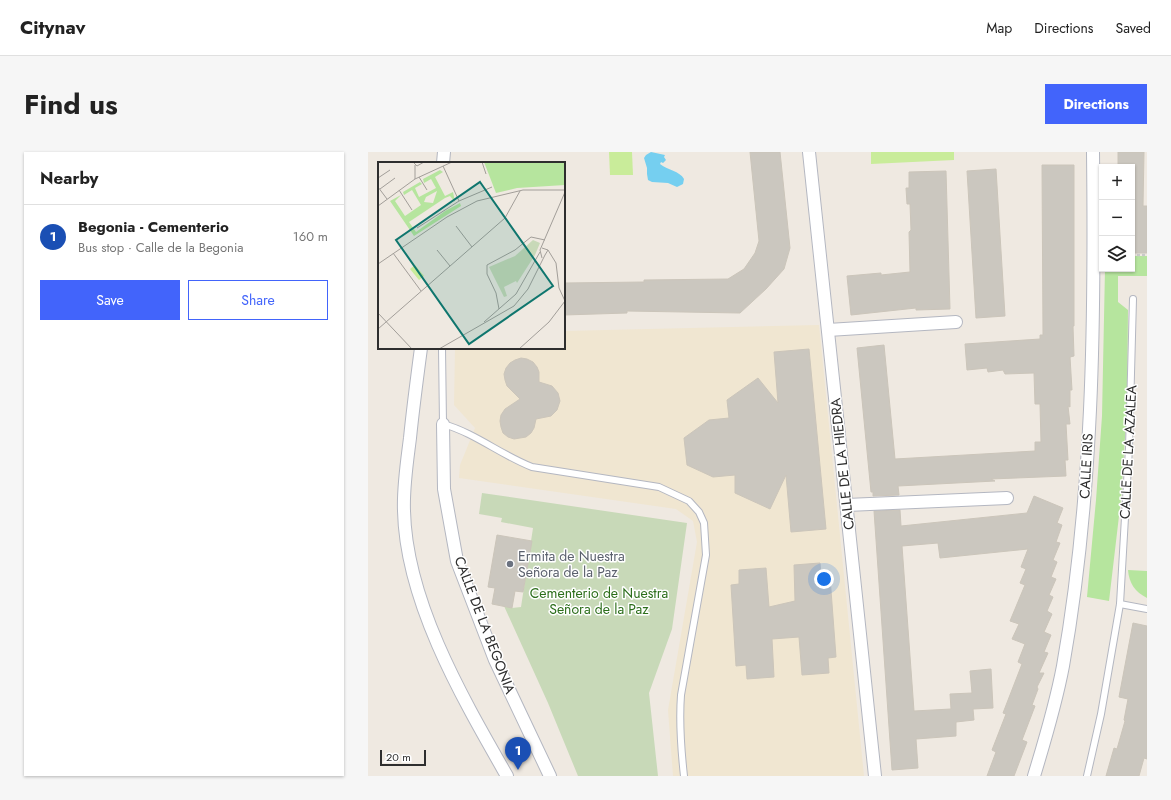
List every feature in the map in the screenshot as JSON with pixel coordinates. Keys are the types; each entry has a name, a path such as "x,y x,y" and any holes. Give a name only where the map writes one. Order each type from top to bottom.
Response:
{"street":[{"path":"443,162 444,152"},
{"name":"CALLE DE LA HIEDRA","path":"809,152 875,776"},
{"name":"CALLE IRIS","path":"1034,776 1049,726 1063,666 1073,602 1086,489 1093,320 1093,152"},
{"path":"828,330 956,322"},
{"path":"421,349 404,497 408,554 419,595 437,641 472,713 508,776"},
{"name":"CALLE DE LA BEGONIA","path":"443,424 444,489 458,561 495,660 550,776"},
{"path":"846,505 1007,498"}],"lane":[{"name":"CALLE DE LA AZALEA","path":"1087,776 1101,714 1120,604 1129,448 1133,299"},
{"name":"CALLE DE LA BEGONIA","path":"442,349 443,424"},
{"path":"443,424 463,431 516,461 532,467 659,487 690,501 699,512 704,523 706,555 681,694 681,751 684,776"},
{"path":"1120,604 1147,609"}],"path":[{"path":"1135,255 1147,255"}],"shaded area":[{"path":"819,325 864,776 673,776 668,710 697,542 693,521 676,509 459,478 460,465 475,428 454,405 455,349 565,349 565,331"}],"green space":[{"path":"609,152 632,152 633,175 610,175"},
{"path":"871,152 954,152 954,160 871,164"},
{"path":"1135,256 1147,256 1147,276 1118,276 1118,302 1128,310 1127,406 1121,499 1109,601 1087,597 1102,416 1105,272 1135,272"},
{"name":"Cementerio de Nuestra Señora de la Paz","path":"482,493 687,523 672,629 649,693 658,776 578,776 548,703 504,606 512,608 521,607 533,528 501,522 502,518 479,514"},
{"path":"1128,570 1147,571 1147,598 1133,587"}],"water":[{"path":"651,152 665,155 664,157 666,160 660,164 682,176 684,179 683,184 677,187 668,183 652,182 648,180 644,158"}],"building":[{"path":"750,152 780,152 790,248 784,269 766,289 740,313 627,311 627,313 565,315 565,283 728,279 744,269 755,253 759,241"},
{"path":"1118,152 1144,152 1143,206 1147,206 1147,253 1135,253 1135,164 1118,164"},
{"path":"1042,165 1074,165 1074,356 1070,357 1072,390 1070,390 1070,407 1068,406 1070,424 1066,424 1068,460 1065,460 1066,476 991,479 995,481 898,486 899,495 873,496 873,492 871,492 857,348 884,345 895,459 1035,451 1035,442 1041,442 1040,404 1035,404 1034,373 1005,374 1003,370 988,372 987,368 967,370 965,344 1040,339 1040,335 1043,335"},
{"path":"996,169 1005,316 976,318 967,171"},
{"path":"946,171 950,309 916,310 916,308 851,315 847,276 910,272 910,204 907,204 906,188 909,188 909,172"},
{"path":"809,349 826,529 791,532 786,475 770,509 735,493 735,475 713,477 687,465 684,438 709,420 729,418 727,400 758,378 778,403 774,352"},
{"path":"521,358 533,362 539,372 539,382 552,386 558,393 560,401 557,410 551,416 536,419 531,433 526,437 514,439 503,433 500,421 501,415 505,409 520,399 507,386 504,374 510,363"},
{"path":"1034,496 1063,508 1057,523 1062,525 1056,542 1060,543 1053,560 1057,562 1051,577 1056,579 1049,595 1053,597 1047,611 1052,614 1044,632 1051,635 1044,652 1048,653 1039,673 1044,673 1037,687 1038,689 1032,705 1035,706 1022,740 1027,742 1014,776 987,776 996,752 992,750 1006,714 1003,713 1022,664 1018,662 1025,644 1012,639 1019,624 1010,621 1025,585 1020,583 1026,569 1021,567 1028,549 940,558 938,543 902,546 914,711 951,709 950,694 972,693 970,671 991,669 993,708 973,709 974,720 956,722 956,736 916,739 918,768 892,770 874,511 900,510 901,526 1027,513"},
{"name":"Ermita de Nuestra Señora de la Paz","path":"497,535 532,541 523,592 515,591 512,608 492,604 495,588 488,587"},
{"path":"820,563 821,577 830,577 836,657 828,658 829,673 802,675 799,637 772,639 774,677 747,679 746,665 736,666 731,585 739,584 739,570 766,568 769,607 795,601 794,565"},
{"path":"1133,623 1147,626 1147,759 1144,758 1139,776 1106,776 1114,748 1117,749 1125,721 1128,699 1119,697"}],"place":[{"name":"Ermita de Nuestra Señora de la Paz","path":"510,564"},
{"name":"Begonia - Cementerio","path":"518,770"}]}
